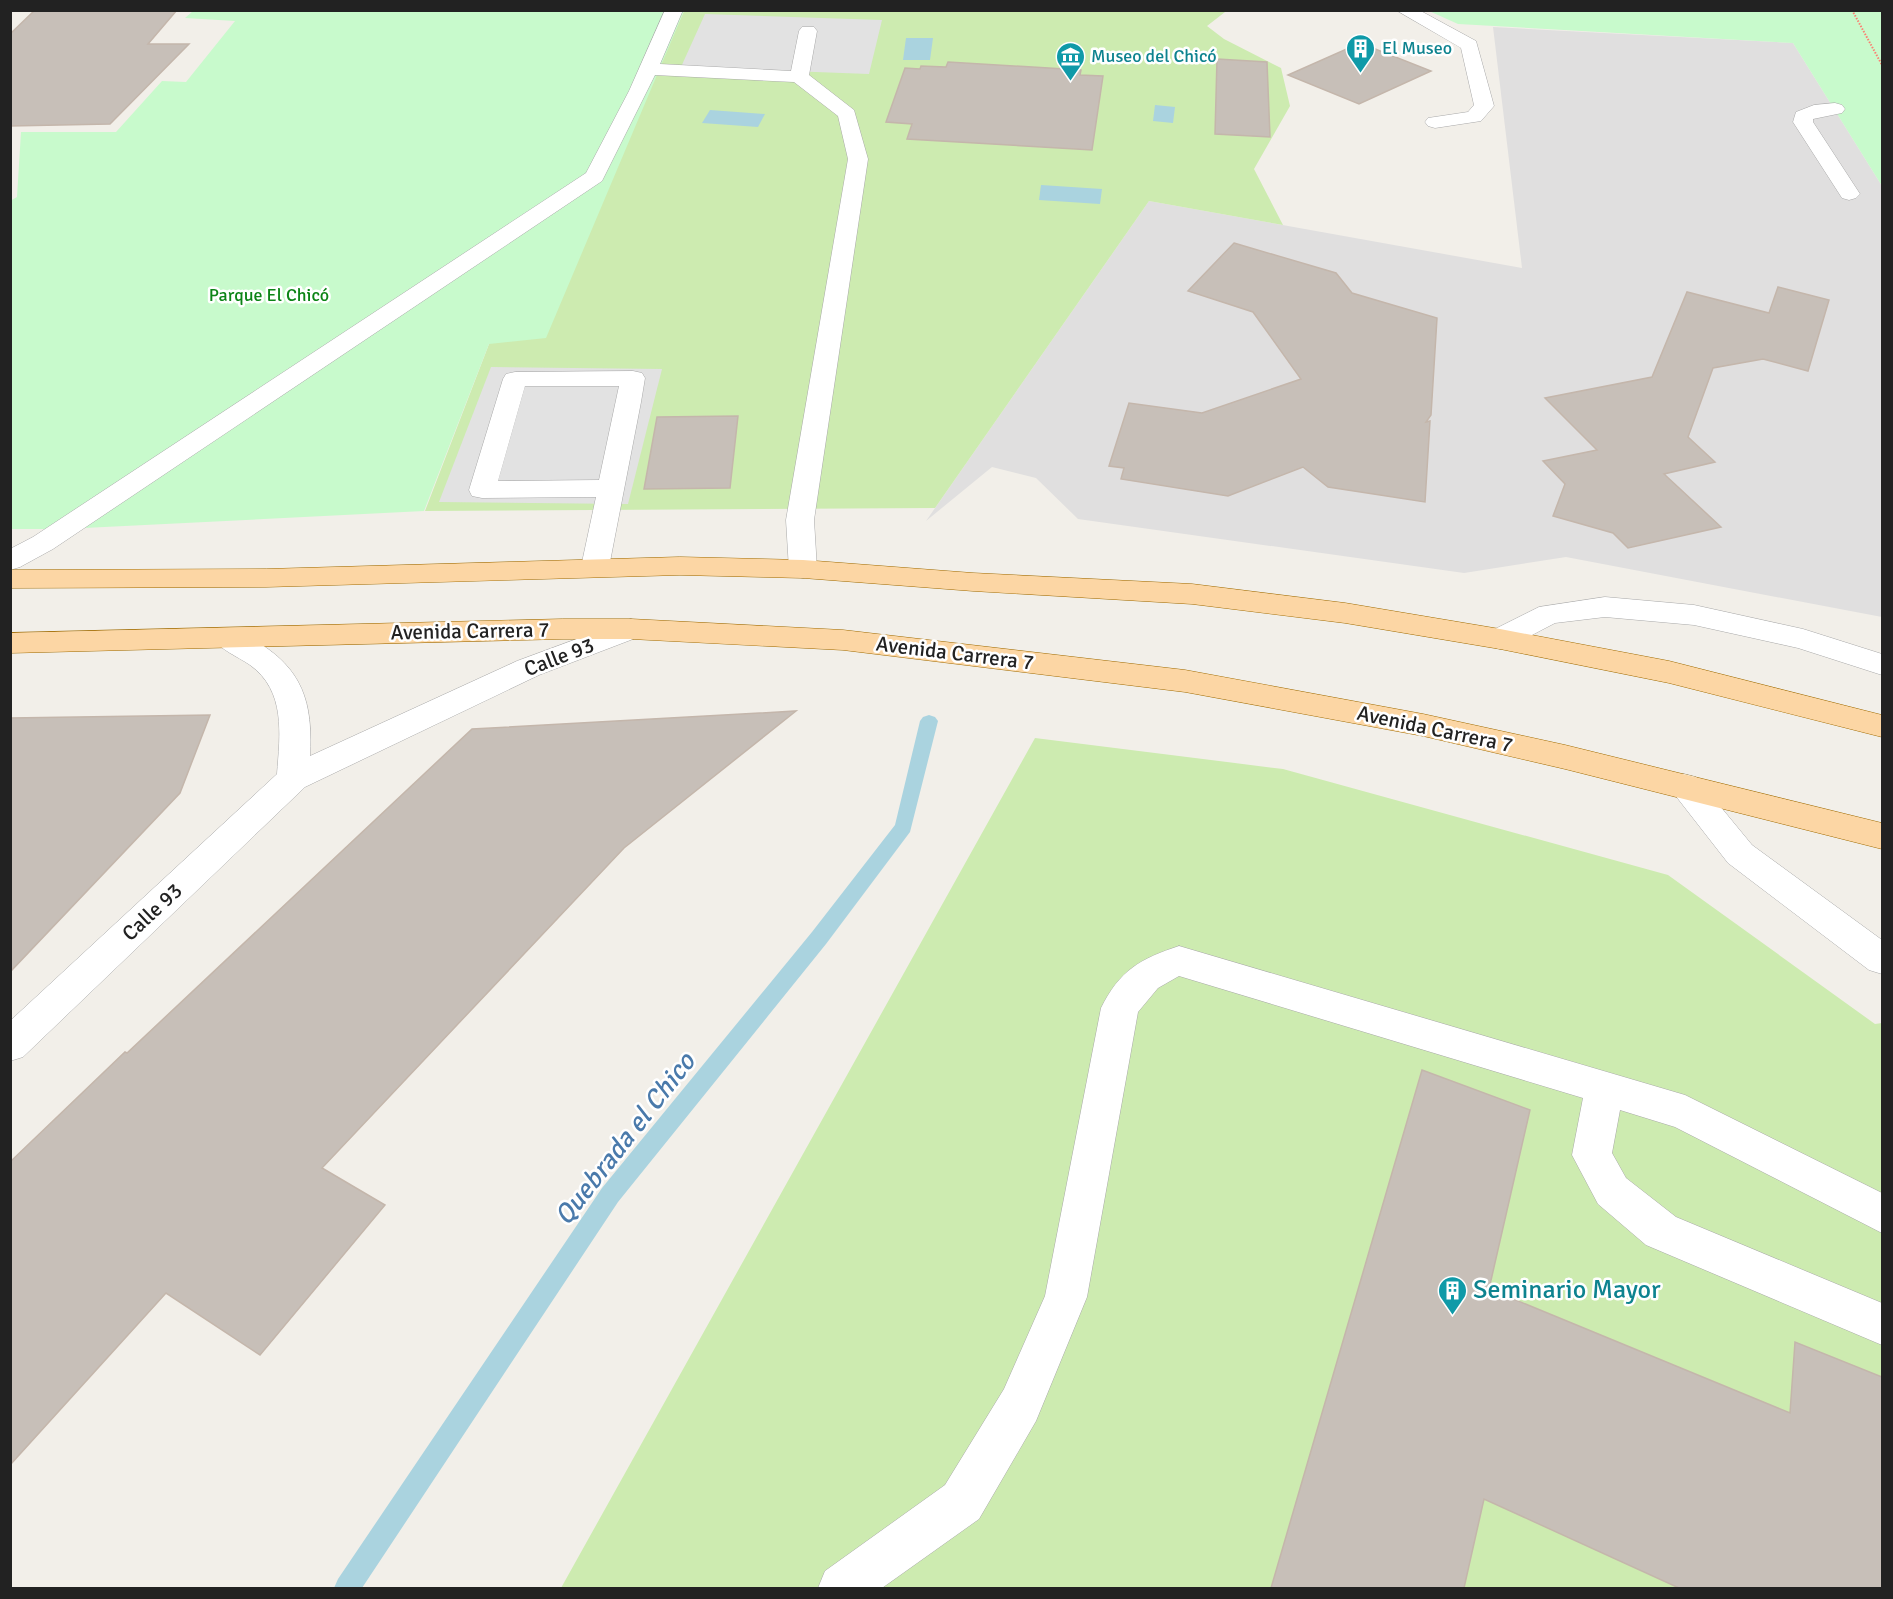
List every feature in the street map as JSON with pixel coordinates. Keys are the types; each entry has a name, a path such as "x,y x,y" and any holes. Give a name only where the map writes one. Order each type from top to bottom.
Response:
{"main road":[{"path":"10,579 276,577 681,566 803,569 973,582 1192,594 1345,613 1500,639 1669,672 1882,726"},
{"name":"Avenida Carrera 7","path":"10,643 498,630 631,629 843,640 1185,681 1423,725 1684,786 1882,836"}],"street":[{"path":"10,561 43,543 595,177 649,69 674,10"},
{"path":"1404,10 1444,28 1470,45 1484,106 1474,117 1435,122"},
{"path":"799,77 808,31"},
{"path":"649,69 799,77 847,114 858,159 800,520 803,569"},
{"path":"1835,109 1814,111 1803,116 1803,122 1849,194"},
{"path":"595,567 611,488 633,378 515,380 482,490 611,488"},
{"path":"1500,639 1549,615 1605,607 1694,615 1803,639 1882,664"},
{"name":"Calle 93","path":"10,1045 293,778 528,668 631,629"},
{"path":"227,637 269,663 284,680 294,705 296,734 293,778"},
{"path":"1684,786 1740,854 1882,959"},
{"path":"842,1588 962,1502 1020,1406 1066,1298 1120,1008 1136,985 1154,969 1179,961 1685,1112 1882,1214"},
{"path":"1604,1089 1592,1155 1612,1191 1660,1231 1882,1323"}],"path":[{"path":"1852,10 1882,65"}],"shaded area":[{"path":"705,14 882,20 869,74 681,67"},
{"path":"1493,27 1793,43 1882,186 1882,617 1566,557 1464,573 1078,519 1036,478 992,467 926,521 1149,201 1522,268"},
{"path":"491,367 662,369 628,504 439,502"}],"green space":[{"name":"Parque El Chicó","path":"193,11 684,11 546,338 489,344 424,511 64,529 11,529 10,201 17,197 21,132 116,132 162,81 186,82 235,21 185,18"},
{"path":"684,11 1239,11 1225,12 1207,26 1224,39 1281,68 1290,106 1254,169 1283,225 1149,201 935,508 425,511 489,344 660,65"},
{"path":"1429,11 1882,11 1882,186 1793,43 1458,24"},
{"path":"1035,738 1283,769 1668,875 1875,1024 1882,1023 1882,1588 561,1588"}],"water":[{"path":"906,38 933,38 930,60 903,60"},
{"path":"1155,105 1175,107 1173,123 1153,121"},
{"path":"710,110 765,114 758,127 702,123"},
{"path":"1041,185 1102,189 1100,204 1039,200"}],"building":[{"path":"35,10 177,10 148,44 189,44 110,124 10,126 10,34"},
{"name":"El Museo","path":"1360,43 1431,71 1359,104 1288,75"},
{"path":"1217,59 1267,62 1270,137 1215,134"},
{"path":"948,62 1081,70 1080,75 1103,76 1092,150 907,139 912,124 886,122 905,68 946,67"},
{"path":"1234,243 1336,273 1352,293 1437,318 1431,415 1426,422 1430,421 1425,502 1328,487 1303,467 1228,496 1121,479 1124,468 1109,466 1129,403 1202,413 1301,379 1253,312 1188,291"},
{"path":"1778,287 1829,300 1808,371 1763,359 1713,368 1688,437 1715,462 1664,474 1721,527 1628,548 1613,533 1553,516 1565,484 1543,461 1597,450 1545,398 1652,377 1687,292 1769,313"},
{"path":"738,416 730,488 644,489 657,417"},
{"path":"796,711 624,848 322,1168 385,1205 260,1355 166,1293 10,1465 10,1162 472,729"},
{"path":"210,715 180,793 10,972 10,718"},
{"name":"Seminario Mayor","path":"1422,1070 1530,1110 1489,1289 1790,1413 1795,1342 1882,1377 1882,1588 1679,1588 1484,1499 1464,1588 1271,1588"}],"waterway":[{"name":"Quebrada el Chico","path":"347,1588 610,1195 819,938 904,827 929,721"}],"place":[{"name":"El Museo","path":"1361,74"},
{"name":"Museo del Chicó","path":"1070,82"},
{"name":"Seminario Mayor","path":"1452,1316"}]}
